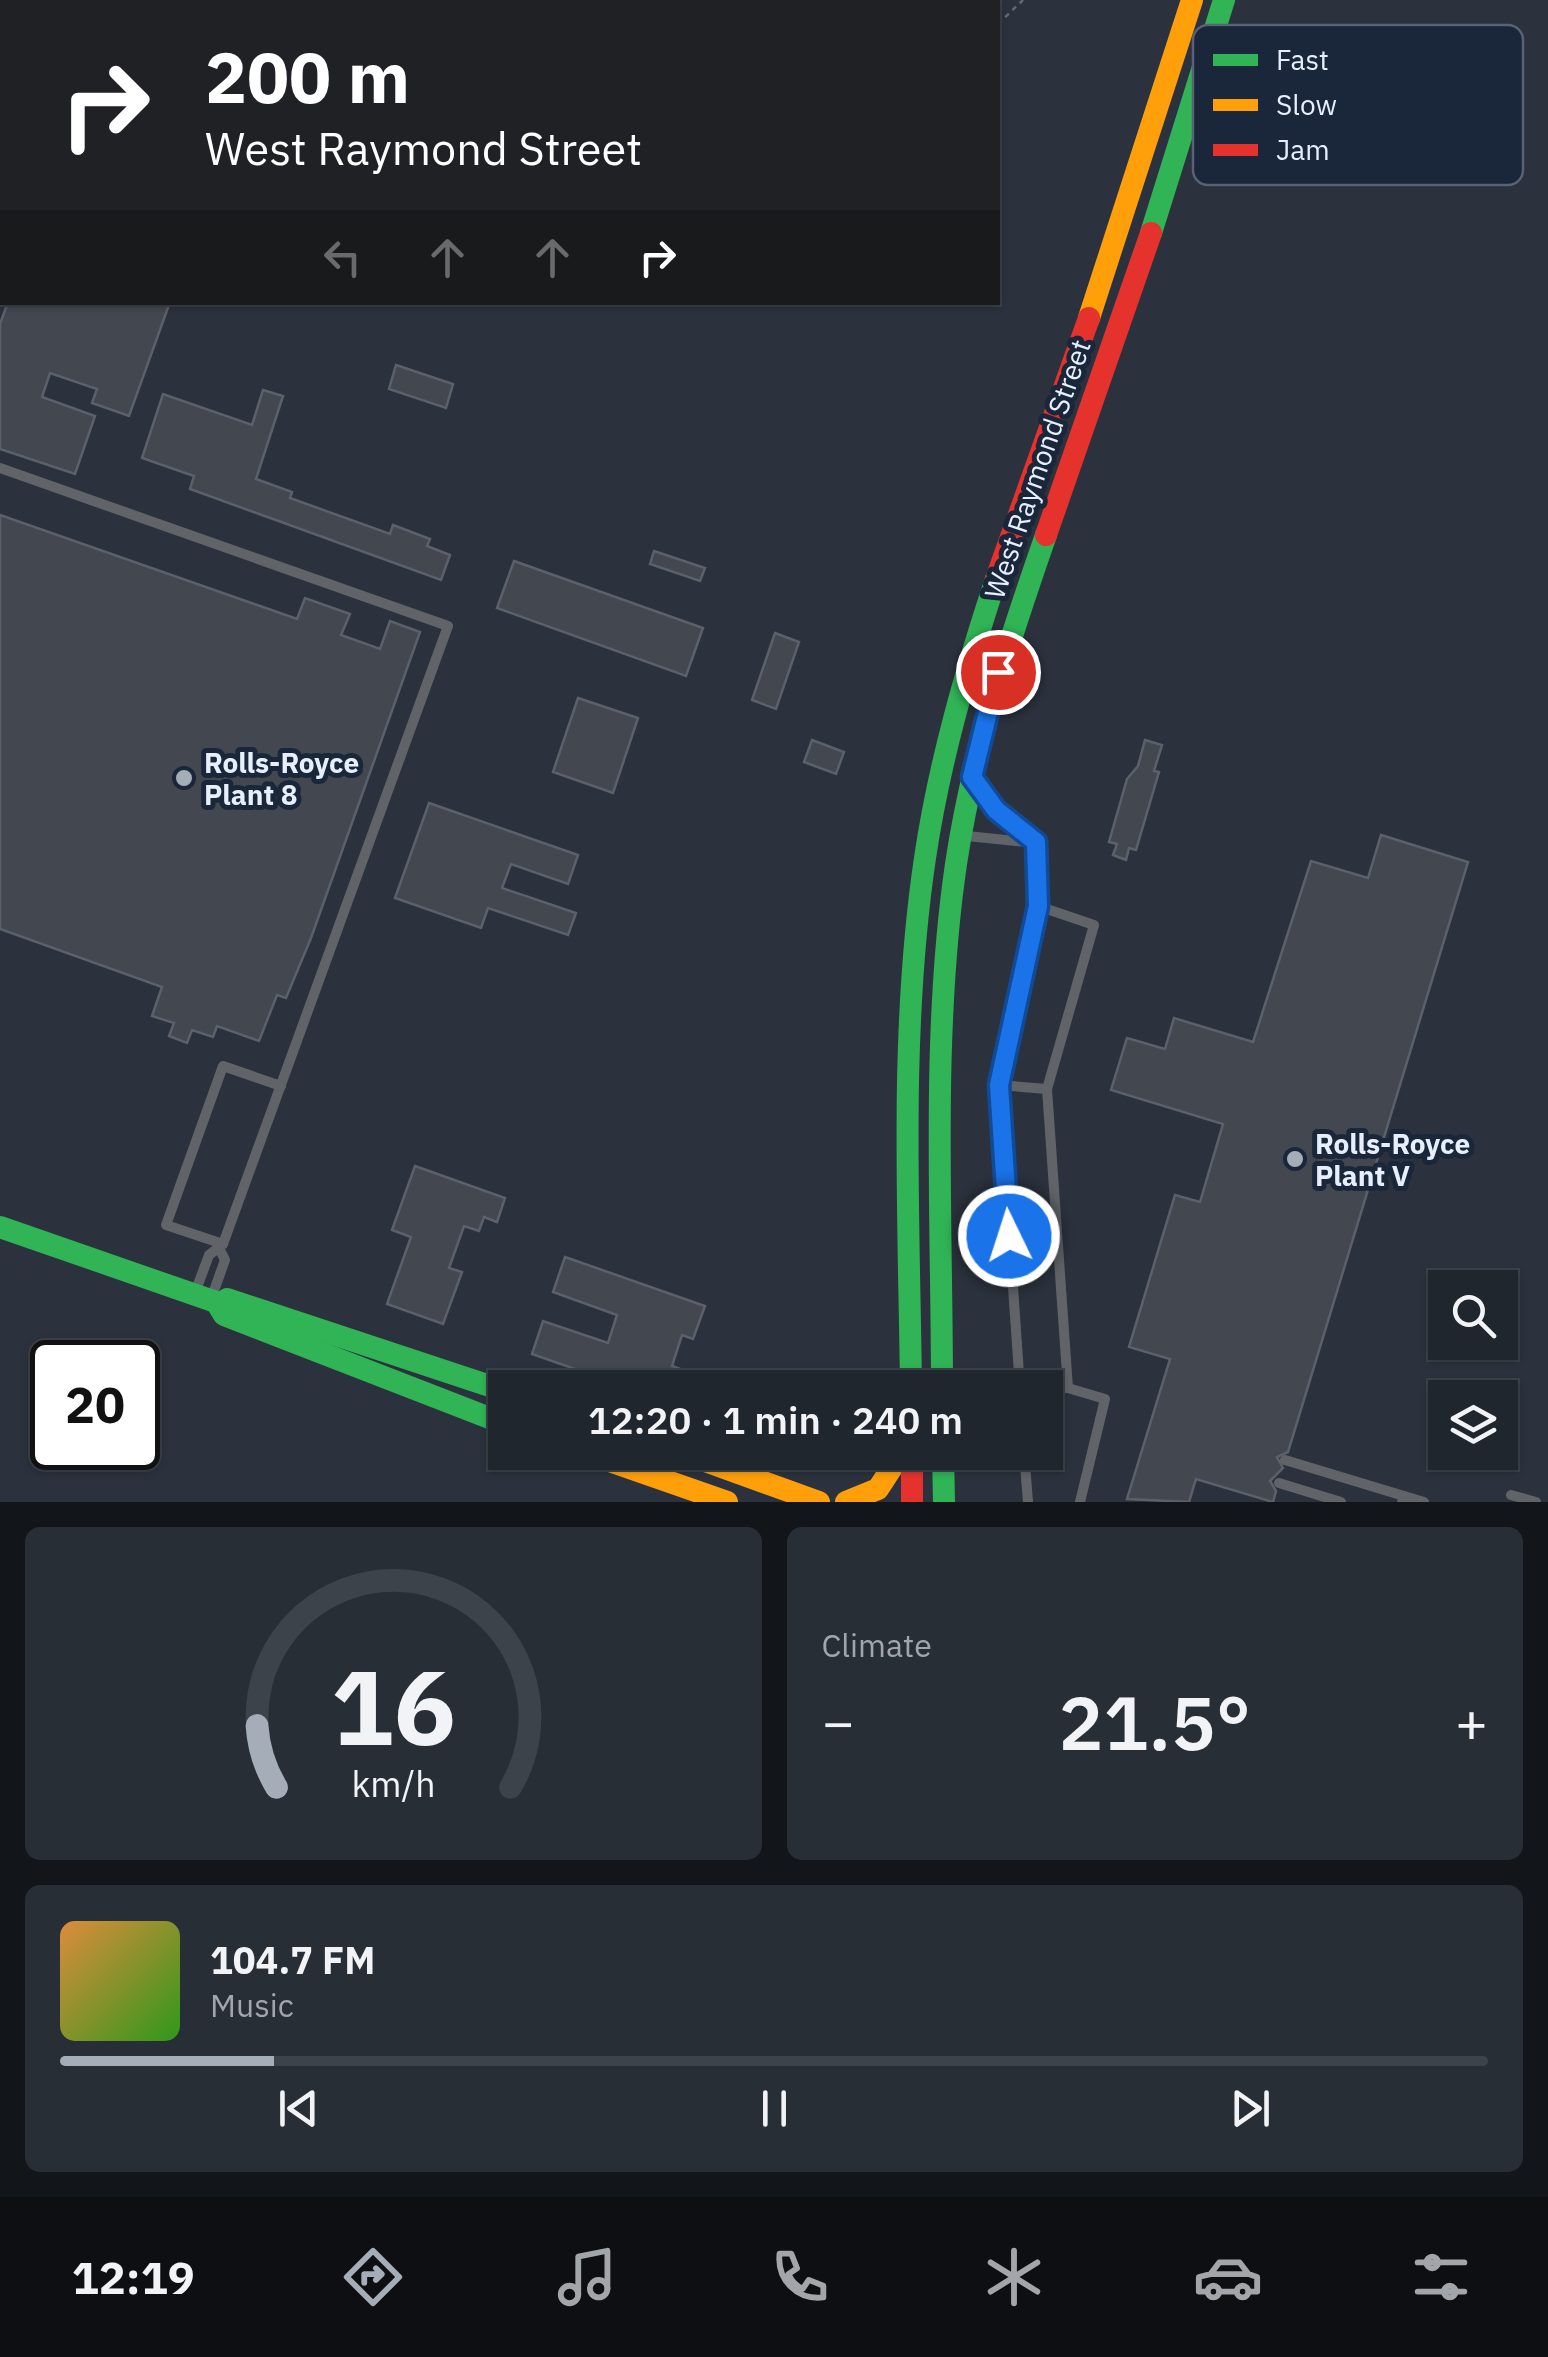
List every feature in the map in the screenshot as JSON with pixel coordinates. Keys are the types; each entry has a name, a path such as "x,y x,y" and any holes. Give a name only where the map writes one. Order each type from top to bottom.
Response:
{"main road":[{"name":"West Raymond Street","path":"912,1370 910,1032 916,936 940,804 978,635 1130,198 1192,0"},
{"name":"West Raymond Street","path":"1216,25 1224,0"},
{"name":"West Raymond Street","path":"942,1370 943,988 958,829 1011,634 1193,98"},
{"path":"1130,198 1158,209"},
{"path":"0,1226 207,1299 230,1298 488,1385"},
{"path":"207,1299 224,1315 488,1417"},
{"path":"635,1470 727,1502"},
{"path":"730,1470 820,1502"},
{"path":"846,1502 878,1489 890,1470"},
{"path":"912,1470 912,1502"},
{"path":"943,1470 944,1502"},
{"path":"948,1470 962,1502"}],"lane":[{"path":"0,468 448,626 221,1247 209,1255 207,1299"},
{"path":"972,777 996,810 1036,842 1038,906 999,1085 1019,1370"},
{"path":"958,829 1036,842"},
{"path":"1038,906 1094,925 1047,1089 1068,1388"},
{"path":"221,1247 166,1225 223,1066 282,1086"},
{"path":"999,1085 1047,1089"},
{"path":"207,1299 225,1260 221,1247"},
{"path":"1063,1388 1105,1398 1080,1502"},
{"path":"1286,1460 1403,1499 1424,1502"},
{"path":"1025,1470 1028,1502"},
{"path":"1279,1482 1341,1502"},
{"path":"1372,1502 1376,1487"},
{"path":"1511,1495 1536,1502"}],"path":[{"path":"1000,22 1024,0"}],"building":[{"path":"7,305 169,305 129,416 92,403 97,389 50,373 42,397 95,416 75,474 0,449 0,324"},
{"path":"396,365 453,384 446,408 389,389"},
{"path":"263,390 283,396 256,479 292,492 290,498 390,534 393,525 430,539 427,546 450,555 441,580 190,489 194,476 142,458 163,394 252,425"},
{"name":"Rolls-Royce Plant 8","path":"0,515 297,619 305,598 350,614 341,635 380,649 390,621 420,632 311,938 286,998 277,995 259,1041 217,1026 213,1037 192,1030 187,1043 169,1036 174,1023 152,1016 162,987 0,929"},
{"path":"654,551 705,568 700,581 650,564"},
{"path":"514,561 703,628 686,676 497,608"},
{"path":"775,633 799,642 776,709 752,700"},
{"path":"578,698 638,718 613,793 553,772"},
{"path":"812,740 844,752 836,774 804,762"},
{"path":"1145,740 1162,745 1154,771 1159,772 1136,850 1129,848 1126,860 1113,855 1117,844 1109,842 1127,779 1138,766"},
{"path":"429,803 578,855 568,884 511,864 502,888 576,913 568,935 488,908 481,928 395,898"},
{"name":"Rolls-Royce Plant V","path":"1381,835 1468,862 1288,1452 1277,1457 1283,1468 1270,1481 1276,1491 1273,1502 1196,1479 1189,1502 1127,1499 1170,1359 1129,1347 1175,1195 1200,1202 1223,1124 1111,1090 1127,1038 1165,1049 1174,1018 1253,1042 1311,861 1368,878"},
{"path":"415,1166 505,1198 497,1222 484,1217 479,1231 464,1226 449,1268 462,1272 443,1324 387,1304 411,1237 392,1230"},
{"path":"565,1257 705,1306 693,1339 682,1335 672,1366 683,1370 578,1370 532,1354 543,1321 608,1343 617,1315 553,1292"}],"traffic: fast":[{"path":"1216,25 1224,0"},
{"path":"1151,233 1193,99"},
{"path":"942,1370 941,1060 943,994 956,864 993,698 1046,535"},
{"path":"911,1370 908,1123 917,924 931,822 946,752 996,579"},
{"path":"0,1227 216,1302 224,1315 488,1417"},
{"path":"227,1299 488,1385"},
{"path":"943,1470 944,1502"}],"traffic: slow":[{"path":"1089,318 1192,0"},
{"path":"635,1470 727,1502"},
{"path":"730,1470 819,1502"},
{"path":"846,1502 878,1489 890,1470"}],"traffic: jam":[{"path":"1046,535 1151,233"},
{"path":"996,579 1089,318"},
{"path":"912,1470 912,1502"}],"place":[{"name":"Rolls-Royce Plant 8","path":"184,778"},
{"name":"Rolls-Royce Plant V","path":"1295,1159"}],"route":[{"path":"998,672 972,777 996,810 1036,842 1038,906 999,1085 1009,1236"}]}
